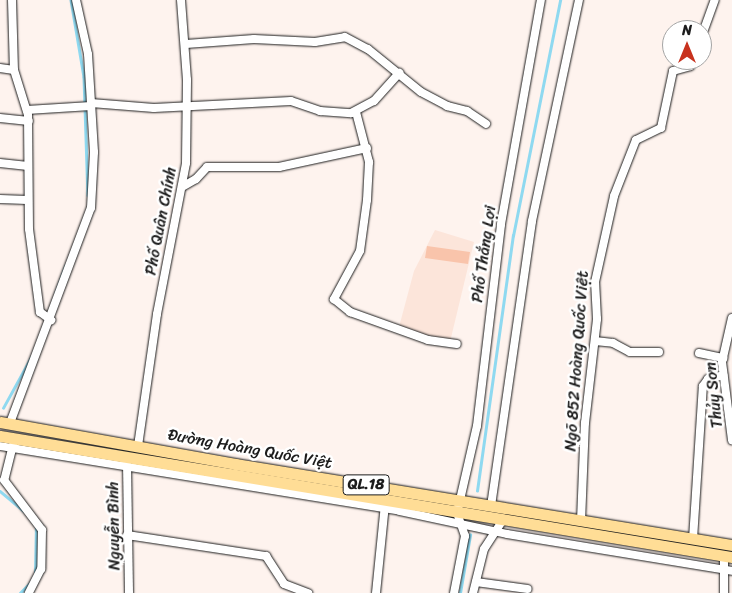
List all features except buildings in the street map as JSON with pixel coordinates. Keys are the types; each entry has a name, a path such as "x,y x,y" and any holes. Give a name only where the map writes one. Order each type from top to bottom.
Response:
{"highway":[{"name":"Đường Hoàng Quốc Việt","path":"5,422 491,506 732,545"},
{"name":"Đường Hoàng Quốc Việt","path":"0,436 14,443 386,504 500,526 728,557"}],"street":[{"path":"12,0 14,70 29,120 27,200 40,312 49,319"},
{"path":"5,422 49,319 92,208 88,54 76,0"},
{"name":"Phố Quân Chính","path":"138,446 157,314 182,187 187,105 186,44 181,0"},
{"name":"Phố Thắng Lợi","path":"459,519 460,500 477,426 500,224 541,0"},
{"path":"491,506 532,220 579,0"},
{"path":"708,20 715,0"},
{"path":"186,44 254,39 315,42 345,37 399,73 421,92 447,106 467,111 486,124"},
{"path":"0,68 14,70"},
{"name":"Ngõ 852 Hoàng Quốc Việt","path":"581,521 585,423 595,341 595,282 618,183 636,140 661,128 673,71 676,70"},
{"path":"27,110 89,105 154,108 291,101 326,112 356,112 374,101 399,73"},
{"path":"356,112 367,148 367,200 360,251 334,299 350,312 428,340 457,344"},
{"path":"0,118 29,120"},
{"path":"182,187 196,180 207,167 279,167 367,148"},
{"path":"0,163 28,166"},
{"path":"0,199 27,200"},
{"name":"Thủy Sơn","path":"732,320 723,358 732,440"},
{"path":"595,341 612,343 630,352 659,352"},
{"path":"699,353 723,358"},
{"path":"693,539 703,386 708,379 724,375"},
{"path":"0,446 14,443"},
{"path":"14,443 4,470 6,488 31,511 42,530 41,569 29,593"},
{"name":"Nguyễn Bình","path":"127,463 129,593"},
{"path":"376,593 386,504"},
{"path":"454,593 465,545 459,519"},
{"path":"473,593 484,549 500,526 732,571"},
{"path":"127,535 266,556 284,584 308,593"},
{"path":"724,593 723,570 728,557"},
{"path":"476,582 528,589"}],"shaded area":[{"path":"435,230 474,242 450,342 399,327 414,271"}],"waterway":[{"path":"71,0 84,77 88,195"},
{"path":"477,491 513,236 560,0"},
{"path":"55,294 65,266"},
{"path":"3,408 31,357"},
{"path":"0,491 24,511"},
{"path":"35,573 36,527"},
{"path":"460,593 470,535"},
{"path":"20,593 30,583"}]}
